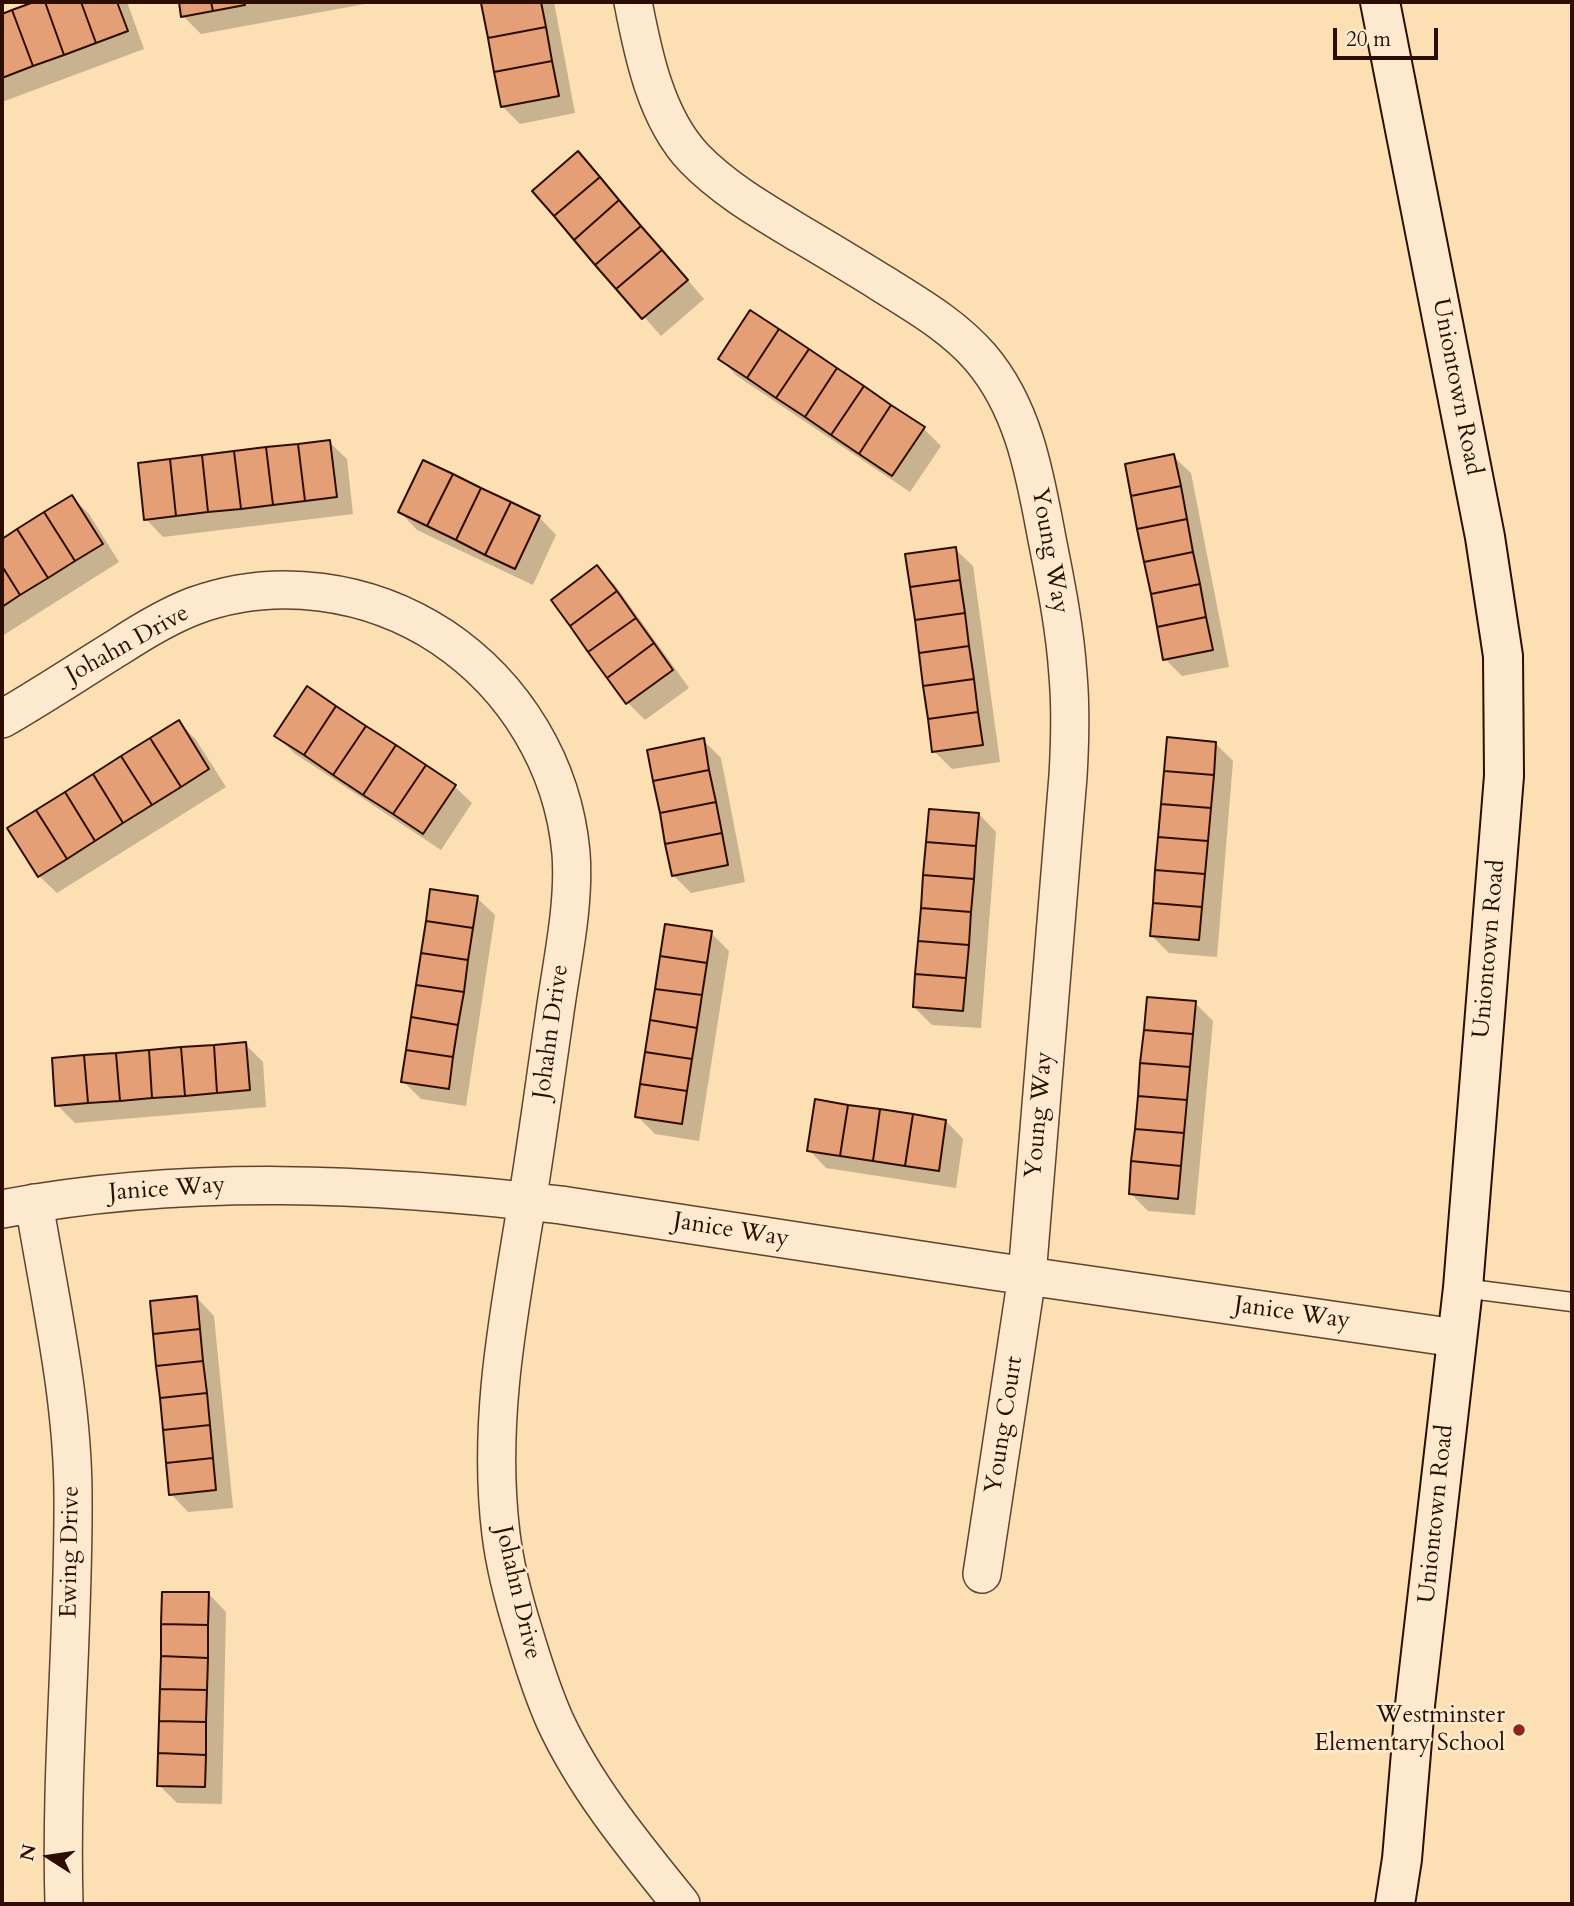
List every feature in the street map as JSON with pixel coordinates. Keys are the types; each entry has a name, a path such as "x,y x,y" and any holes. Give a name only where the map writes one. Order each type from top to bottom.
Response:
{"main road":[{"name":"Uniontown Road","path":"1380,2 1485,537 1503,656 1504,776 1463,1288 1395,1904"}],"street":[{"name":"Young Way","path":"633,2 653,82 671,125 693,157 723,184 765,213 950,327 981,358 1006,395 1028,444 1060,608 1068,674 1070,723 1068,776 1027,1276"},
{"name":"Johahn Drive","path":"2,719 146,630 191,607 229,596 270,590 323,592 373,602 418,621 467,654 505,691 538,739 560,794 571,853 570,905 502,1356 495,1457 501,1537 514,1601 538,1678 556,1723 581,1768 618,1823 681,1904"},
{"name":"Janice Way","path":"18,1206 119,1192 259,1184 347,1186 527,1201 1456,1338"},
{"name":"Ewing Drive","path":"18,1206 66,1400 73,1496 62,1828 64,1904"},
{"name":"Young Court","path":"982,1574 1027,1276"}],"lane":[{"path":"1463,1288 1572,1302"}],"building":[{"path":"34,2 45,2 64,55 33,66 12,10"},
{"path":"45,2 81,2 96,43 64,55"},
{"path":"81,2 117,2 128,31 96,43"},
{"path":"179,2 211,2 213,11 181,17"},
{"path":"211,2 244,2 245,5 213,11"},
{"path":"541,2 546,27 488,38 481,3"},
{"path":"12,10 33,66 2,78 2,14"},
{"path":"546,27 552,61 494,72 488,38"},
{"path":"552,61 559,96 501,107 494,72"},
{"path":"578,151 600,177 554,216 532,191"},
{"path":"600,177 619,200 574,240 554,216"},
{"path":"619,200 641,226 595,265 574,240"},
{"path":"641,226 662,250 616,289 595,265"},
{"path":"662,250 688,280 642,319 616,289"},
{"path":"750,310 779,329 747,378 718,359"},
{"path":"779,329 809,349 776,398 747,378"},
{"path":"809,349 837,368 805,417 776,398"},
{"path":"837,368 864,386 831,435 805,417"},
{"path":"864,386 891,405 859,454 831,435"},
{"path":"891,405 925,427 892,476 859,454"},
{"path":"330,440 337,497 305,501 298,444"},
{"path":"298,444 305,501 273,505 266,447"},
{"path":"266,447 273,505 241,509 234,451"},
{"path":"234,451 241,509 208,512 202,455"},
{"path":"1174,454 1181,486 1131,496 1125,464"},
{"path":"202,455 208,512 176,516 170,459"},
{"path":"170,459 176,516 144,520 138,463"},
{"path":"423,460 453,474 427,526 398,512"},
{"path":"453,474 481,488 456,540 427,526"},
{"path":"1181,486 1187,519 1137,529 1131,496"},
{"path":"481,488 511,502 485,555 456,540"},
{"path":"72,495 103,544 75,561 44,512"},
{"path":"511,502 540,516 515,569 485,555"},
{"path":"44,512 75,561 48,578 17,529"},
{"path":"1187,519 1193,552 1144,562 1137,529"},
{"path":"17,529 48,578 20,595 2,566 2,539"},
{"path":"956,547 960,580 910,587 905,554"},
{"path":"1193,552 1200,584 1151,594 1144,562"},
{"path":"597,565 617,591 570,626 551,600"},
{"path":"2,566 20,595 2,607"},
{"path":"960,580 965,613 915,620 910,587"},
{"path":"1200,584 1206,617 1157,627 1151,594"},
{"path":"617,591 636,618 588,652 570,626"},
{"path":"965,613 969,646 919,653 915,620"},
{"path":"1206,617 1213,650 1163,660 1157,627"},
{"path":"636,618 654,643 607,678 588,652"},
{"path":"654,643 673,670 626,704 607,678"},
{"path":"969,646 974,679 923,686 919,653"},
{"path":"974,679 978,712 928,719 923,686"},
{"path":"307,686 336,706 304,755 274,736"},
{"path":"336,706 366,726 333,775 304,755"},
{"path":"978,712 983,745 932,752 928,719"},
{"path":"179,720 209,769 181,787 150,738"},
{"path":"366,726 396,745 363,795 333,775"},
{"path":"1167,737 1216,742 1214,775 1164,771"},
{"path":"150,738 181,787 152,805 121,756"},
{"path":"704,738 709,770 653,781 647,750"},
{"path":"396,745 426,765 393,814 363,795"},
{"path":"121,756 152,805 123,823 93,774"},
{"path":"426,765 456,785 423,834 393,814"},
{"path":"709,770 716,802 660,813 653,781"},
{"path":"1164,771 1214,775 1211,808 1161,804"},
{"path":"93,774 123,823 95,841 65,792"},
{"path":"65,792 95,841 67,859 36,810"},
{"path":"716,802 722,833 665,844 660,813"},
{"path":"1161,804 1211,808 1208,841 1158,837"},
{"path":"929,809 979,813 976,846 926,842"},
{"path":"36,810 67,859 38,877 7,828"},
{"path":"722,833 728,865 672,876 665,844"},
{"path":"1158,837 1208,841 1205,874 1155,870"},
{"path":"926,842 976,846 974,879 923,875"},
{"path":"1155,870 1205,874 1202,907 1153,903"},
{"path":"923,875 974,879 971,912 921,908"},
{"path":"430,889 478,896 473,928 426,921"},
{"path":"1153,903 1202,907 1199,940 1150,936"},
{"path":"921,908 971,912 969,945 918,941"},
{"path":"426,921 473,928 468,960 421,953"},
{"path":"665,924 712,931 707,963 660,956"},
{"path":"918,941 969,945 966,978 915,974"},
{"path":"421,953 468,960 464,992 416,985"},
{"path":"660,956 707,963 702,995 655,989"},
{"path":"915,974 966,978 963,1011 913,1007"},
{"path":"416,985 464,992 458,1025 411,1017"},
{"path":"655,989 702,995 697,1028 650,1020"},
{"path":"1147,997 1196,1001 1193,1034 1144,1030"},
{"path":"411,1017 458,1025 453,1057 406,1050"},
{"path":"650,1020 697,1028 692,1059 645,1052"},
{"path":"1144,1030 1193,1034 1190,1067 1140,1063"},
{"path":"246,1042 250,1090 217,1093 214,1045"},
{"path":"214,1045 217,1093 185,1096 181,1047"},
{"path":"181,1047 185,1096 152,1098 149,1050"},
{"path":"149,1050 152,1098 120,1101 116,1053"},
{"path":"406,1050 453,1057 449,1089 401,1082"},
{"path":"645,1052 692,1059 687,1091 640,1084"},
{"path":"116,1053 120,1101 88,1103 84,1055"},
{"path":"84,1055 88,1103 55,1106 52,1058"},
{"path":"1140,1063 1190,1067 1187,1100 1138,1096"},
{"path":"640,1084 687,1091 682,1124 635,1117"},
{"path":"1138,1096 1187,1100 1184,1133 1135,1129"},
{"path":"815,1099 848,1105 840,1156 807,1151"},
{"path":"848,1105 880,1109 873,1161 840,1156"},
{"path":"880,1109 913,1114 905,1166 873,1161"},
{"path":"913,1114 946,1120 939,1171 905,1166"},
{"path":"1135,1129 1184,1133 1181,1166 1131,1161"},
{"path":"1131,1161 1181,1166 1178,1199 1129,1194"},
{"path":"197,1296 200,1329 153,1334 150,1301"},
{"path":"200,1329 203,1361 156,1366 153,1334"},
{"path":"203,1361 207,1393 160,1398 156,1366"},
{"path":"207,1393 210,1425 163,1430 160,1398"},
{"path":"210,1425 213,1458 166,1463 163,1430"},
{"path":"213,1458 216,1490 169,1495 166,1463"},
{"path":"162,1592 209,1592 208,1625 161,1624"},
{"path":"161,1624 208,1625 208,1658 161,1656"},
{"path":"161,1656 208,1658 207,1690 160,1689"},
{"path":"160,1689 207,1690 206,1722 159,1721"},
{"path":"159,1721 206,1722 206,1755 158,1753"},
{"path":"158,1753 206,1755 205,1787 157,1786"}],"place":[{"name":"Westminster Elementary School","path":"1519,1730"}]}
